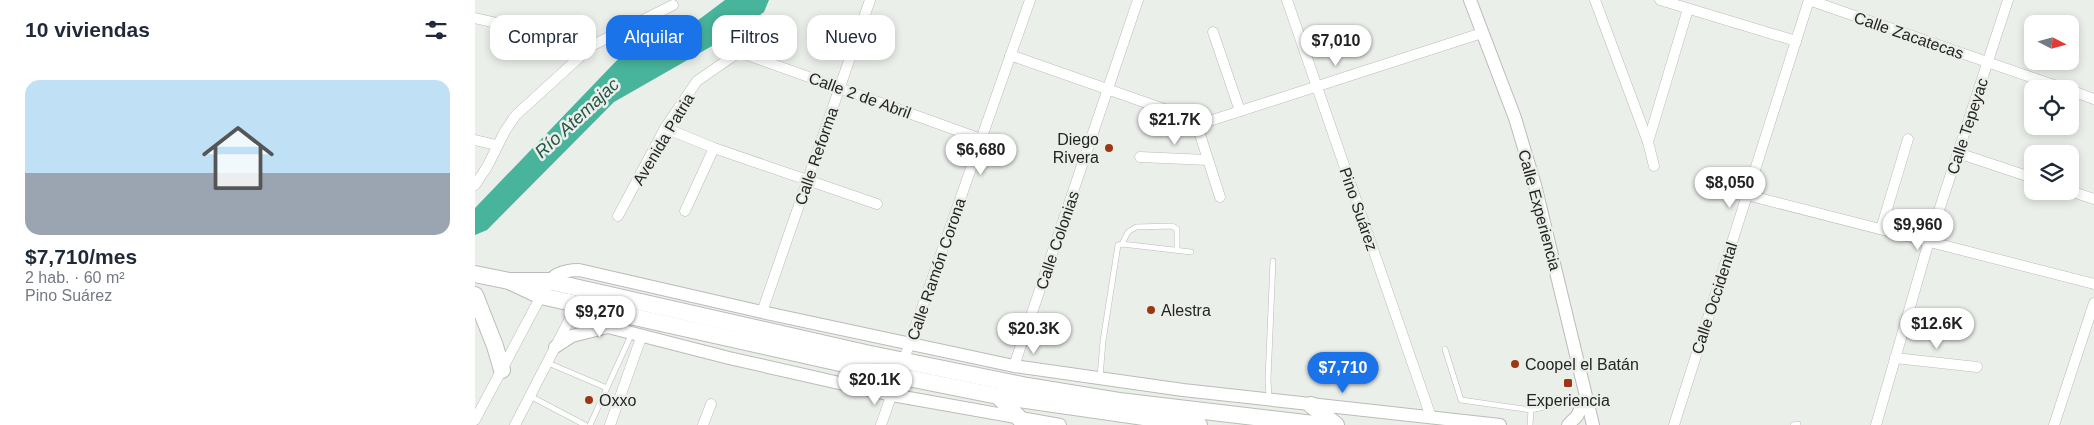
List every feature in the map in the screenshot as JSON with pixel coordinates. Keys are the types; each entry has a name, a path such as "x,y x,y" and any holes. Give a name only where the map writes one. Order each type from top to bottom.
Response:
{"main road":[{"path":"475,274 545,288 901,369 998,396 1179,419 1322,425"},
{"path":"475,294 502,370"},
{"path":"901,369 1027,386 1199,425"},
{"path":"998,396 1021,419"},
{"path":"1311,404 1336,425"}],"street":[{"name":"Calle Reforma","path":"762,312 870,0"},
{"name":"Calle Ramón Corona","path":"881,425 1030,0"},
{"name":"Calle Colonias","path":"1014,366 1138,0"},
{"name":"Pino Suárez","path":"1287,0 1431,417"},
{"name":"Calle Experiencia","path":"1470,0 1515,118 1535,185 1593,425"},
{"path":"1595,0 1648,142 1654,166"},
{"path":"1660,0 1796,41"},
{"name":"Calle Occidental","path":"1674,425 1809,0"},
{"name":"Calle Zacatecas","path":"1809,0 2039,80"},
{"name":"Calle Tepeyac","path":"1876,425 1929,241 2008,0"},
{"path":"596,44 673,6"},
{"path":"1648,142 1688,9"},
{"path":"475,18 490,21"},
{"path":"1213,32 1240,111"},
{"path":"1197,125 1482,33"},
{"path":"1011,55 1184,116 1197,125 1220,197"},
{"path":"475,185 487,167 496,145 516,115 576,60"},
{"name":"Avenida Patria","path":"619,216 665,128 697,81 727,60"},
{"name":"Calle 2 de Abril","path":"761,60 981,139"},
{"path":"2079,93 2094,99"},
{"path":"665,128 714,148 877,204"},
{"path":"1881,229 1908,139"},
{"path":"475,140 496,145"},
{"path":"685,211 714,148"},
{"path":"1958,153 2024,175"},
{"path":"1140,157 1208,160"},
{"path":"1747,194 2094,284"},
{"path":"2079,194 2094,199"},
{"path":"475,420 545,288 558,273 567,270 579,270 909,345 1014,366 1183,390 1500,425"},
{"path":"581,297 592,317 608,327 729,358 892,395 1060,425"},
{"path":"515,425 581,297"},
{"path":"2055,425 2094,303"},
{"path":"555,347 573,336 586,331 608,327"},
{"path":"610,425 637,334"},
{"path":"1895,358 1977,367"},
{"path":"1568,425 1577,416 1587,398"},
{"path":"703,425 711,404"}],"lane":[{"path":"1100,378 1103,341 1118,245 1122,244 1128,232 1136,227 1172,226 1177,229 1177,250"},
{"path":"1122,244 1191,252"},
{"path":"1269,400 1268,379 1273,261"},
{"path":"590,425 607,388 637,334"},
{"path":"1445,349 1461,400 1531,410 1564,402"},
{"path":"547,363 607,388"},
{"path":"1179,419 1183,390"},
{"path":"530,396 585,425"},
{"path":"1530,425 1531,410"}],"water":[{"path":"725,0 769,0 764,12 760,15 712,15 712,46 702,52 702,17"},
{"name":"Río Atemajac","path":"617,60 688,60 614,102 487,230 475,235 475,208"}],"place":[{"name":"Diego Rivera","path":"1109,148"},
{"name":"Alestra","path":"1151,310"},
{"name":"Coopel el Batán","path":"1515,364"},
{"name":"Experiencia","path":"1568,383"},
{"name":"Oxxo","path":"589,400"}]}
